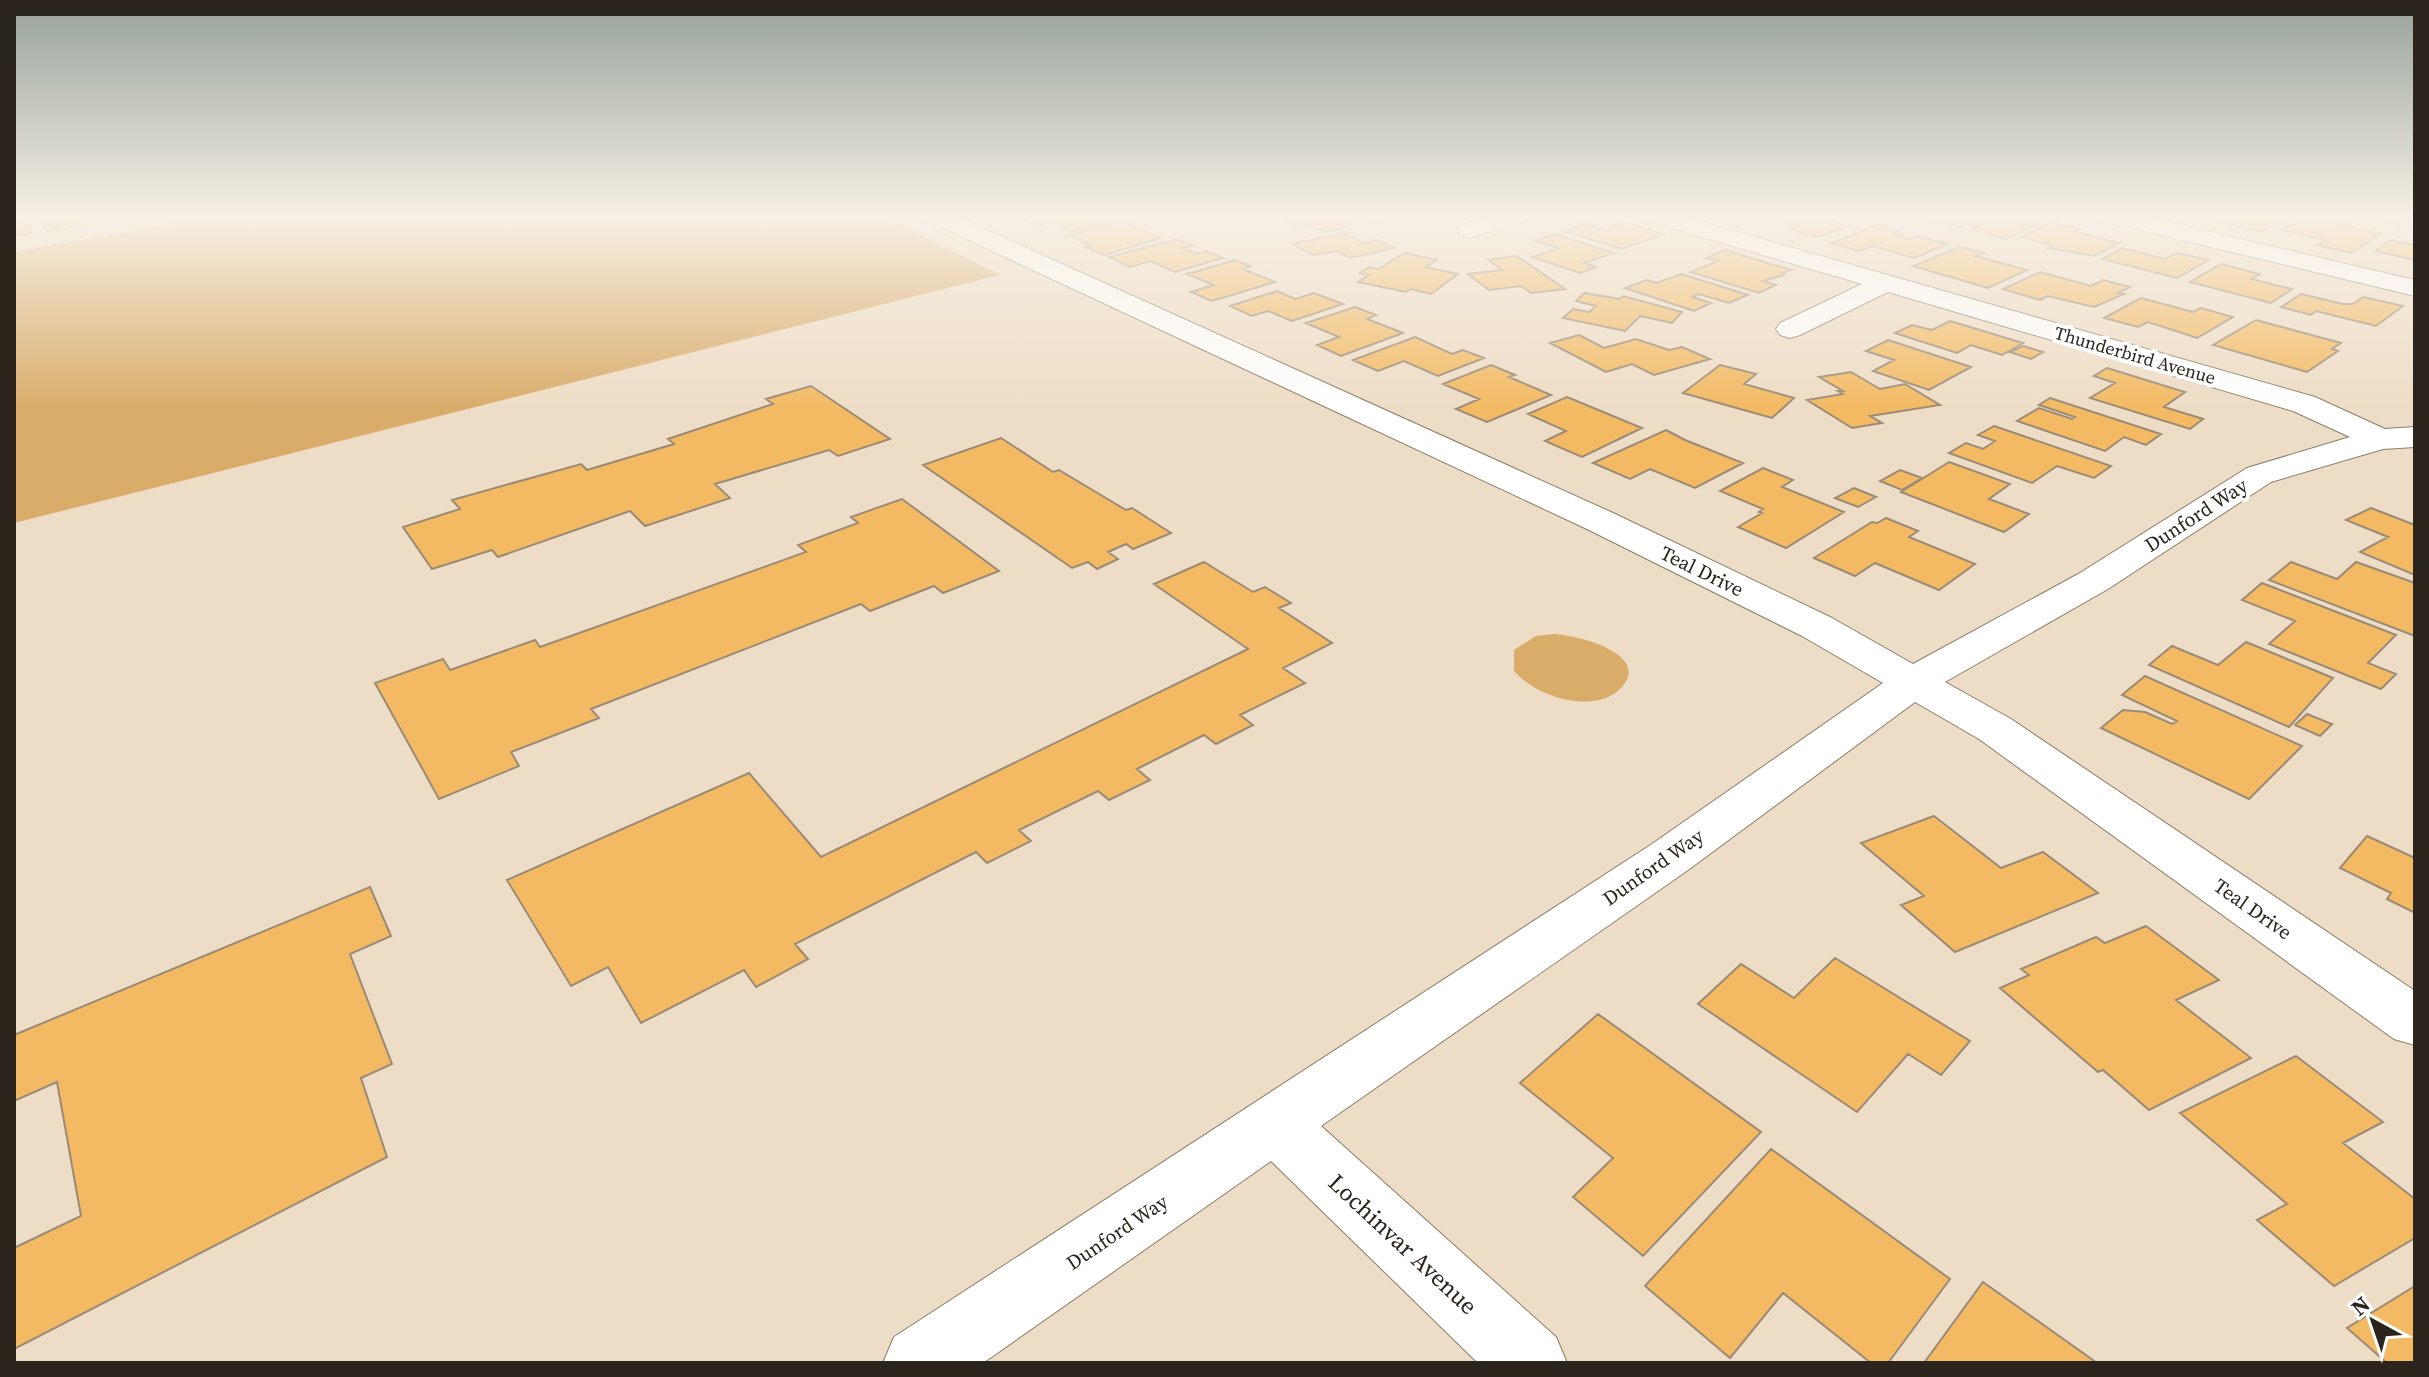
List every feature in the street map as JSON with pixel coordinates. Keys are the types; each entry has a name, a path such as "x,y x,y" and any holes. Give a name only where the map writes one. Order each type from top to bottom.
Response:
{"street":[{"name":"Teal Drive","path":"1076,280 1600,521 1817,627 1915,681 1995,729 2415,1022"},
{"name":"Thunderbird Avenue","path":"1881,280 2304,404 2397,438"},
{"path":"2382,280 2415,288"},
{"path":"1790,329 1887,282"},
{"name":"Dunford Way","path":"920,1363 1670,857 1915,681 2094,581 2259,475 2397,438"},
{"name":"Lochinvar Avenue","path":"1275,1124 1530,1363"}],"shaded area":[{"path":"14,280 979,280 14,523"},
{"path":"1554,634 1593,642 1619,656 1627,665 1628,676 1621,688 1596,701 1581,702 1550,695 1524,680 1514,671 1514,650 1536,636"}],"building":[{"path":"1202,280 1275,282 1212,301 1191,292 1214,285"},
{"path":"1361,280 1450,280 1431,294 1358,282"},
{"path":"1476,280 1552,280 1565,289 1531,293 1521,286 1489,290"},
{"path":"1646,280 1657,283 1701,280 1748,295 1729,303 1699,294 1692,297 1711,303 1694,311 1625,288"},
{"path":"1718,280 1766,280 1763,281 1776,285 1759,293"},
{"path":"1962,280 2005,280 1988,288"},
{"path":"2022,280 2070,280 2091,286 2104,280 2130,287 2118,293 2124,294 2094,307 2048,296 2040,300 2003,289"},
{"path":"2256,280 2292,289 2271,303 2190,282"},
{"path":"1277,291 1295,299 1314,293 1343,304 1292,321 1268,311 1252,316 1230,306"},
{"path":"1584,293 1620,299 1623,296 1682,312 1672,323 1640,316 1625,331 1563,318 1573,309 1589,312 1596,306 1576,301"},
{"path":"2301,294 2343,304 2353,304 2363,297 2403,306 2376,326 2316,311 2311,315 2281,307"},
{"path":"2141,298 2193,312 2201,308 2233,317 2197,338 2148,322 2138,327 2104,318"},
{"path":"1355,307 1376,315 1367,319 1403,333 1341,356 1317,345 1339,337 1306,323"},
{"path":"2256,320 2341,343 2332,349 2338,351 2307,372 2213,345"},
{"path":"1950,321 2023,343 2002,355 1971,345 1957,353 1895,333 1912,325 1932,330"},
{"path":"1579,335 1604,348 1636,339 1669,350 1682,347 1710,359 1654,375 1632,364 1606,372 1550,343"},
{"path":"1415,337 1452,354 1463,350 1484,358 1438,376 1404,361 1378,371 1353,360"},
{"path":"1888,340 1971,367 1929,390 1873,371 1894,360 1866,351"},
{"path":"2023,346 2043,352 2031,359 2010,352"},
{"path":"1491,365 1515,375 1509,377 1551,395 1487,422 1456,409 1479,399 1443,384"},
{"path":"1720,365 1756,374 1744,384 1794,398 1772,418 1683,393"},
{"path":"2107,368 2185,392 2164,407 2203,419 2190,429 2090,398 2115,383 2094,376"},
{"path":"1851,372 1880,389 1905,384 1940,405 1870,416 1882,423 1852,428 1807,400 1843,394 1838,391 1843,391 1819,377"},
{"path":"811,386 890,439 838,456 829,450 715,484 730,498 645,526 630,511 498,557 492,550 432,569 403,527 460,509 452,500 581,464 587,470 674,444 668,439 773,404 766,399"},
{"path":"1567,397 1642,428 1582,457 1545,441 1566,431 1528,414"},
{"path":"2050,398 2161,434 2146,445 2124,437 2105,451 2017,421 2039,408 2072,419 2075,417 2039,405"},
{"path":"1994,426 2111,466 2094,478 2057,466 2032,483 1949,453 1966,443 1983,449 1995,441 1978,435"},
{"path":"1666,430 1743,463 1695,488 1650,469 1630,479 1593,463"},
{"path":"1001,438 1053,472 1059,470 1126,510 1132,508 1171,533 1133,549 1126,544 1108,552 1118,559 1097,569 1088,562 1072,568 923,465"},
{"path":"1949,462 2010,484 1989,499 2029,514 2004,532 1901,492"},
{"path":"1763,468 1793,480 1782,487 1844,512 1786,548 1738,527 1762,513 1759,512 1763,509 1720,491"},
{"path":"1900,470 1922,478 1902,490 1880,481"},
{"path":"1854,488 1876,497 1858,507 1835,498"},
{"path":"902,499 999,571 943,593 934,586 870,611 861,604 591,709 599,718 511,752 519,766 439,799 375,683 443,659 450,670 535,640 540,647 806,552 798,545 858,523 851,517"},
{"path":"2371,508 2415,525 2415,575 2360,552 2388,537 2346,520"},
{"path":"1886,518 1918,531 1909,537 1975,564 1939,590 1875,563 1855,576 1814,558 1872,522"},
{"path":"1204,562 1253,592 1265,587 1291,603 1279,608 1332,643 1283,668 1305,683 1240,715 1253,725 1216,744 1204,735 1137,769 1150,780 1109,800 1098,791 1019,830 1031,841 987,863 976,852 795,944 808,959 756,987 744,970 641,1023 608,967 571,986 507,880 749,773 821,857 1248,649 1154,584"},
{"path":"2291,562 2337,579 2356,562 2415,583 2415,636 2269,580"},
{"path":"2262,583 2396,635 2368,663 2396,674 2381,689 2269,644 2295,621 2242,600"},
{"path":"2246,642 2333,678 2289,727 2149,665 2172,646 2218,665"},
{"path":"2145,676 2302,746 2249,799 2101,728 2123,710 2145,712 2172,724 2177,721 2122,695"},
{"path":"2307,714 2332,724 2320,736 2295,725"},
{"path":"1934,816 2001,868 2043,852 2098,893 1955,952 1901,905 1924,896 1861,843"},
{"path":"2367,836 2415,858 2415,913 2387,899 2391,893 2340,868"},
{"path":"370,887 391,936 350,954 392,1064 361,1078 387,1157 14,1349 14,1248 81,1216 57,1082 14,1101 14,1035"},
{"path":"2146,926 2219,980 2176,1000 2251,1058 2149,1110 2103,1070 2098,1072 2000,988 2029,975 2021,969 2096,937 2105,943"},
{"path":"1835,958 1970,1041 1941,1075 1908,1054 1857,1112 1698,1004 1741,964 1794,998"},
{"path":"1598,1014 1761,1132 1643,1256 1573,1197 1613,1158 1520,1083"},
{"path":"2296,1056 2383,1122 2343,1143 2415,1199 2415,1238 2334,1286 2257,1220 2287,1204 2180,1113"},
{"path":"1771,1149 1950,1279 1888,1363 1871,1363 1783,1293 1730,1358 1645,1286"},
{"path":"1983,1282 2097,1363 1924,1363"},
{"path":"2415,1286 2415,1363 2387,1363 2347,1328"}]}
